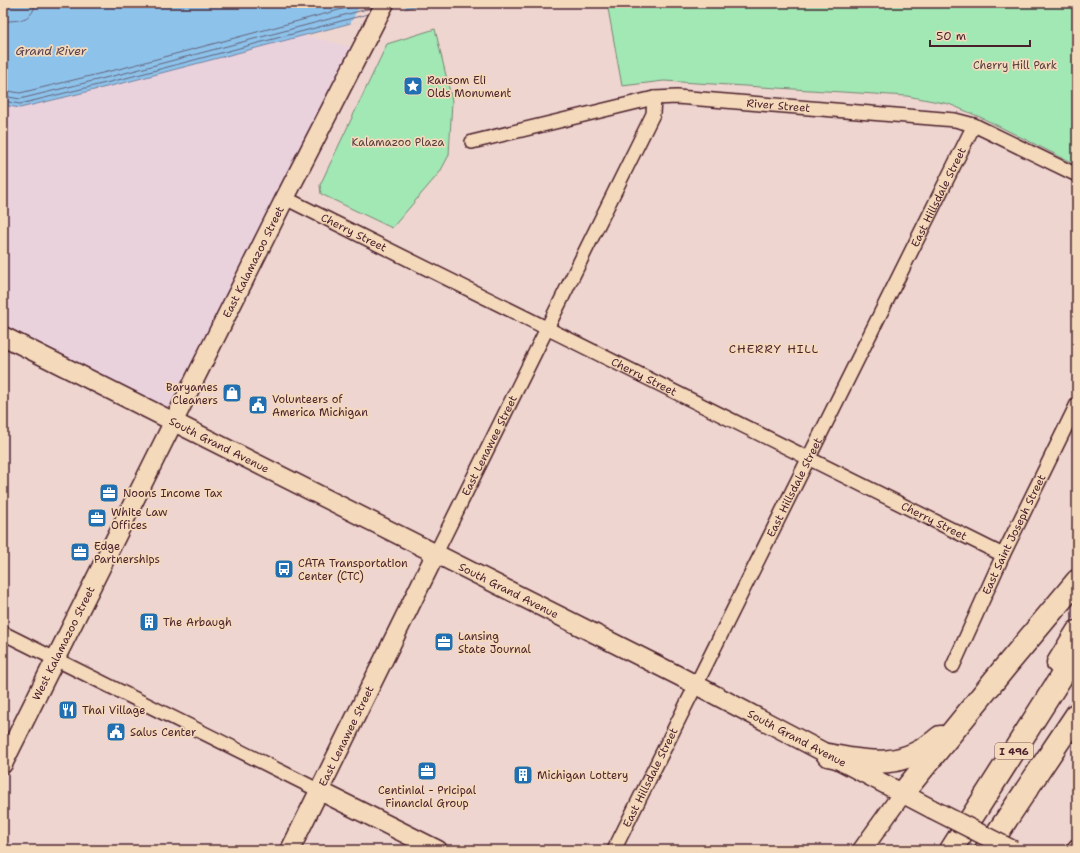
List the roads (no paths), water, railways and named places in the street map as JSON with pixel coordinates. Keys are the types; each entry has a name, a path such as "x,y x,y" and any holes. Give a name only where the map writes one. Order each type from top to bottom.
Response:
{"highway":[{"path":"898,799 1077,581"},
{"path":"995,782 1020,728 1077,632"},
{"name":"I 496","path":"951,850 1077,652"},
{"path":"828,755 863,762 880,763 899,760 917,754 944,734 1006,666"},
{"name":"I 496","path":"986,850 1077,714"},
{"path":"996,850 1077,738"}],"street":[{"name":"East Kalamazoo Street","path":"124,522 285,198 385,3"},
{"name":"River Street","path":"472,142 654,98 677,97 873,112 955,120 974,125 1077,175"},
{"name":"East Lenawee Street","path":"290,850 320,791 386,652 653,114 654,98"},
{"name":"East Hillsdale Street","path":"614,850 810,459 924,224 974,125"},
{"name":"Cherry Street","path":"285,198 1003,555"},
{"name":"South Grand Avenue","path":"3,336 436,553 696,686 877,781 898,799 932,810 1013,850"},
{"name":"East Saint Joseph Street","path":"954,666 1003,555 1077,404"},
{"name":"West Kalamazoo Street","path":"3,764 124,522"},
{"path":"3,633 438,850"},
{"path":"862,850 898,799"}],"water":[{"name":"Grand River","path":"31,3 427,3 127,82 20,108 3,105 3,6"}],"place":[{"name":"Ransom Eli Olds Monument","path":"413,86"},
{"name":"Baryames Cleaners","path":"232,393"},
{"name":"Volunteers of America Michigan","path":"258,405"},
{"name":"Noons Income Tax","path":"109,493"},
{"name":"White Law Offices","path":"97,518"},
{"name":"Edge Partnerships","path":"80,552"},
{"name":"CATA Transportation Center (CTC)","path":"284,569"},
{"name":"The Arbaugh","path":"149,622"},
{"name":"Lansing State Journal","path":"444,642"},
{"name":"Thai Village","path":"68,710"},
{"name":"Salus Center","path":"116,732"},
{"name":"Centinial - Pricipal Financial Group","path":"427,771"},
{"name":"Michigan Lottery","path":"523,775"}],"district":[{"name":"CHERRY HILL","path":"774,349"}],"park label":[{"name":"Cherry Hill Park","path":"1015,65"},
{"name":"Kalamazoo Plaza","path":"398,142"}]}
